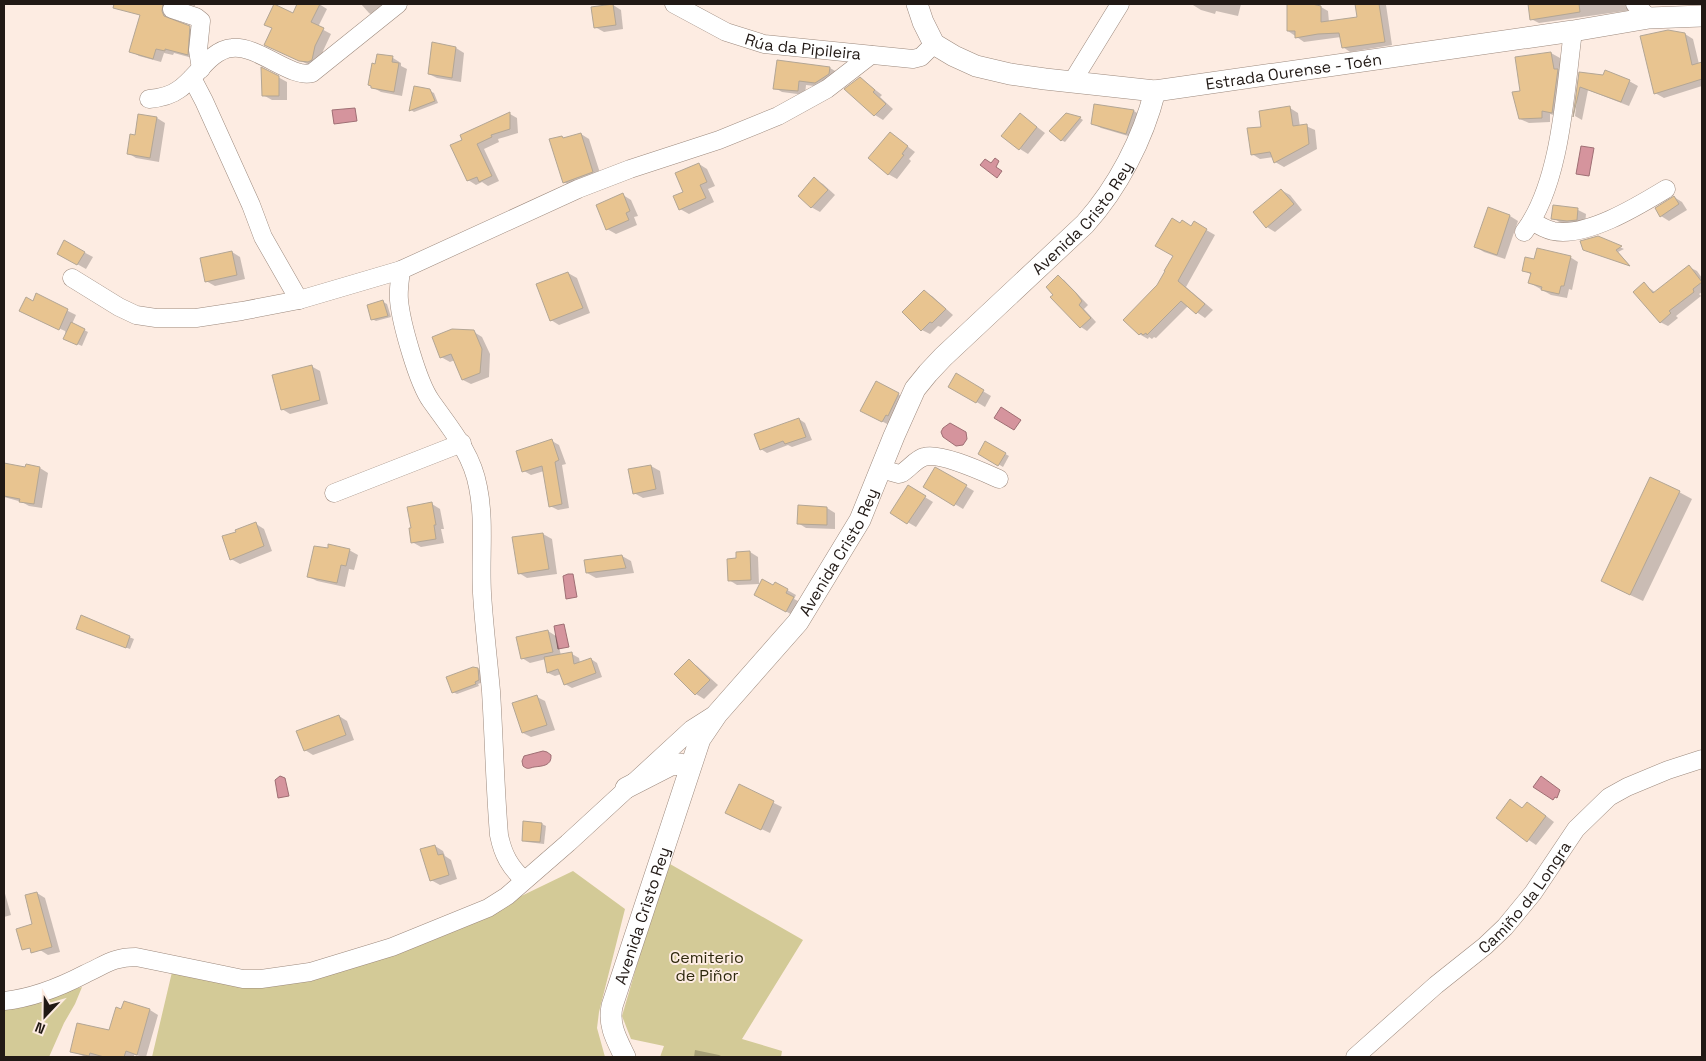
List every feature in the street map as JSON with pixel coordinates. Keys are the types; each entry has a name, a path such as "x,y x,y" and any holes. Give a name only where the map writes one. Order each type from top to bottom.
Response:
{"street":[{"path":"149,99 170,95 178,91 214,56 224,50 238,48 260,54 298,72 312,73 398,4"},
{"name":"Rúa da Pipileira","path":"674,4 706,22 747,40 781,46 913,59 920,57 934,44"},
{"path":"917,4 923,22 934,44"},
{"path":"1072,82 1120,4"},
{"path":"172,9 196,17 201,21 196,74 208,110 251,205 263,237 299,300"},
{"name":"Estrada Ourense - Toén","path":"934,44 976,66 1010,74 1155,91 1573,31 1642,11 1702,16"},
{"path":"1573,31 1562,117 1550,182 1528,227 1544,228 1556,232 1583,229 1608,220 1666,189"},
{"path":"72,278 119,307 136,314 156,318 196,318 299,300 401,270 630,168 719,140 787,112 827,90 871,55"},
{"name":"Avenida Cristo Rey","path":"625,1057 611,1025 610,1015 700,739 717,714 798,622 853,533 915,389 928,373 1085,224 1106,199 1144,127 1155,91"},
{"path":"401,270 400,310 424,389 462,443 478,484 482,522 483,598 491,690 499,835 508,864 524,880"},
{"path":"334,493 462,443"},
{"path":"881,469 899,474 923,457 934,456 965,465 999,479"},
{"path":"4,1001 31,996 52,989 85,975 112,960 123,957 136,956 243,979 271,978 310,972 392,947 488,908 506,896 568,843 692,729 717,714"},
{"name":"Camiño da Longra","path":"1355,1057 1485,946 1505,926 1533,893 1576,829 1608,797 1643,780 1702,759"},
{"path":"626,788 671,765 680,764 690,767"}],"green space":[{"name":"Cemiterio de Piñor","path":"670,864 803,940 742,1039 782,1051 781,1057 660,1057 664,1046 631,1039 622,1016 648,927"},
{"path":"573,871 625,909 599,1012 597,1028 605,1057 152,1057 172,972 242,986 511,901"},
{"path":"82,987 49,1057 4,1057 4,1008"}],"shaded area":[{"path":"355,108 357,121 334,124 332,110"},
{"path":"1581,146 1594,148 1589,176 1576,174"},
{"path":"995,158 999,161 996,167 1002,171 997,178 980,165 985,159 991,163"},
{"path":"1001,407 1021,420 1014,430 994,418"},
{"path":"950,423 966,432 967,439 963,445 956,446 943,437 941,432 943,428"},
{"path":"573,574 577,597 566,599 563,576"},
{"path":"564,624 569,647 558,649 554,626"},
{"path":"543,751 551,755 548,763 543,766 528,768 523,766 524,756"},
{"path":"280,776 285,778 289,796 278,798 275,780"},
{"path":"1541,776 1560,790 1557,798 1555,797 1553,800 1533,787"}],"building":[{"path":"114,4 163,4 162,11 164,16 190,26 188,55 165,49 165,51 156,49 153,59 129,52 140,15 113,8"},
{"path":"274,4 293,13 297,4 320,4 311,22 324,28 315,46 312,60 308,62 299,61 264,45 272,28 264,25"},
{"path":"613,4 616,25 594,28 591,7"},
{"path":"1287,4 1321,6 1321,22 1357,17 1355,4 1379,4 1385,42 1342,48 1339,33 1295,38 1295,31 1287,31"},
{"path":"1528,4 1579,4 1580,12 1530,20"},
{"path":"1668,30 1685,33 1692,65 1702,62 1702,79 1654,94 1640,36"},
{"path":"432,42 456,47 452,78 428,74"},
{"path":"1551,52 1554,69 1558,69 1552,113 1542,111 1542,118 1519,119 1512,92 1520,91 1515,57"},
{"path":"377,54 393,56 392,62 399,63 394,92 371,88 368,85 372,63 375,64"},
{"path":"777,60 830,67 829,74 815,83 799,81 798,91 773,89"},
{"path":"261,67 279,76 279,96 262,96"},
{"path":"1605,70 1630,80 1621,102 1580,87 1573,117 1579,72 1603,75"},
{"path":"860,77 875,90 873,92 886,104 874,116 844,89"},
{"path":"414,86 430,89 435,101 409,111"},
{"path":"1094,104 1134,110 1126,134 1091,124"},
{"path":"1290,106 1293,126 1307,124 1309,144 1274,163 1270,152 1251,155 1247,128 1261,127 1259,111"},
{"path":"510,112 510,129 491,135 492,137 477,144 492,176 479,182 477,177 467,181 450,145 462,140 460,135"},
{"path":"1020,113 1037,127 1019,150 1001,136"},
{"path":"1066,113 1081,117 1061,141 1049,131"},
{"path":"138,114 157,117 150,158 127,154 130,134 135,135"},
{"path":"890,132 908,146 902,154 904,155 888,175 868,158"},
{"path":"581,133 593,172 563,183 549,139 562,136 563,138"},
{"path":"699,163 707,182 700,185 706,198 679,210 673,196 683,192 675,173"},
{"path":"814,177 828,190 811,208 798,196"},
{"path":"1281,189 1294,204 1266,228 1253,212"},
{"path":"623,193 630,211 626,213 629,220 606,230 596,205"},
{"path":"1674,196 1679,204 1660,217 1655,208"},
{"path":"1553,205 1578,208 1577,220 1551,219"},
{"path":"1488,207 1510,215 1497,255 1474,247"},
{"path":"1172,218 1180,223 1182,220 1191,226 1194,221 1207,229 1178,281 1205,304 1196,314 1181,301 1147,335 1146,333 1143,335 1141,333 1139,335 1123,320 1157,285 1173,256 1155,246"},
{"path":"1598,236 1622,246 1616,250 1630,266 1583,250 1580,241"},
{"path":"64,240 85,252 77,265 57,254"},
{"path":"1537,248 1571,256 1564,286 1561,286 1559,294 1541,290 1542,287 1528,283 1531,273 1522,271 1525,257 1534,259"},
{"path":"232,251 237,275 205,282 200,258"},
{"path":"1689,265 1702,282 1693,289 1694,292 1669,311 1671,313 1660,323 1633,292 1644,282 1653,293"},
{"path":"568,272 583,308 550,321 536,284"},
{"path":"1058,275 1076,293 1082,301 1079,305 1091,318 1080,328 1050,297 1053,295 1046,287"},
{"path":"924,290 946,309 921,331 902,312"},
{"path":"36,293 68,309 59,330 19,311 26,297 33,301"},
{"path":"383,300 388,316 371,320 367,305"},
{"path":"71,322 85,329 77,345 63,339"},
{"path":"452,329 474,330 482,349 480,373 462,380 451,354 440,358 432,337"},
{"path":"312,365 320,400 281,410 272,375"},
{"path":"956,373 984,390 976,403 948,387"},
{"path":"876,381 899,393 888,416 886,415 882,422 860,411"},
{"path":"799,418 806,437 785,444 783,441 760,450 754,434"},
{"path":"552,439 559,460 555,462 562,504 549,507 542,466 522,472 516,451"},
{"path":"985,441 1006,453 998,466 978,454"},
{"path":"4,463 25,467 26,464 40,467 34,504 19,502 20,499 4,496"},
{"path":"651,465 656,489 633,494 628,469"},
{"path":"935,467 967,485 954,506 923,487"},
{"path":"1650,477 1680,491 1630,595 1601,581"},
{"path":"908,485 926,496 907,524 890,513"},
{"path":"432,502 436,525 434,525 436,539 411,543 409,528 411,528 407,507"},
{"path":"798,505 827,507 827,525 797,524"},
{"path":"256,522 264,546 230,560 222,536 236,532 235,530"},
{"path":"543,533 549,569 518,574 512,537"},
{"path":"328,544 350,549 346,566 341,565 337,583 307,577 314,546 328,548"},
{"path":"750,551 751,580 728,581 727,559 736,558 736,552"},
{"path":"622,555 626,568 586,573 584,560"},
{"path":"762,579 773,585 775,582 788,589 786,593 794,597 786,612 754,595"},
{"path":"81,615 130,636 126,648 76,629"},
{"path":"548,630 553,652 521,659 516,637"},
{"path":"572,652 574,664 591,658 596,673 564,685 558,669 547,673 544,657"},
{"path":"689,659 710,680 695,695 674,674"},
{"path":"473,667 478,668 479,680 475,682 476,684 452,693 446,677"},
{"path":"537,695 547,725 522,733 512,703"},
{"path":"339,715 346,735 304,751 296,731"},
{"path":"739,784 774,801 761,830 725,813"},
{"path":"1510,799 1522,808 1527,802 1546,816 1527,842 1496,818"},
{"path":"523,821 542,823 540,842 522,841"},
{"path":"435,845 438,855 443,854 449,875 430,881 420,849"},
{"path":"37,892 52,947 31,953 30,948 22,950 16,929 32,924 25,895"},
{"path":"124,1001 150,1009 137,1055 126,1051 124,1057 104,1057 90,1053 89,1056 70,1052 77,1023 109,1030 116,1007 121,1009"}]}
